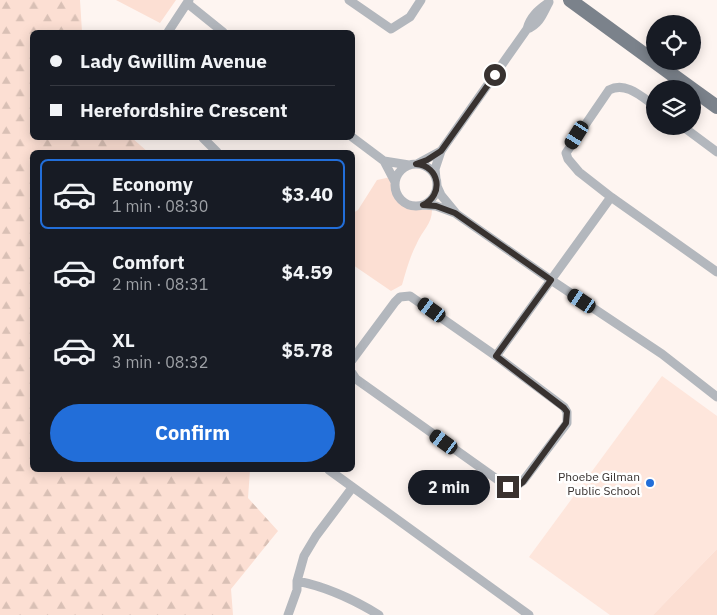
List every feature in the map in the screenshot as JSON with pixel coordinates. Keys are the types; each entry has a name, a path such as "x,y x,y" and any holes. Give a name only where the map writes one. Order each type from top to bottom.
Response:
{"main road":[{"path":"570,0 680,80"},
{"path":"701,95 717,107"}],"street":[{"path":"349,0 391,29 410,17 421,0"},
{"path":"169,30 188,1 221,30"},
{"path":"423,205 432,199 436,193 435,169 441,151 527,29 534,26 544,14 549,2"},
{"path":"646,100 627,87 615,87 610,90 566,152 568,159 578,172 717,272"},
{"path":"694,135 717,152"},
{"path":"355,139 384,161 396,182"},
{"path":"205,140 215,150"},
{"path":"441,151 427,160 402,169 396,182 396,189 402,200 408,204 436,206 455,213 662,354 717,397"},
{"path":"384,161 428,167 433,172 441,194 455,213"},
{"path":"496,356 611,197"},
{"path":"355,356 395,302 406,295 417,299 561,405 567,412 566,423 523,482 516,487 508,487 355,376"},
{"path":"332,472 529,615"},
{"path":"288,615 297,590 297,581 304,556 316,536 352,488"},
{"path":"297,581 312,584 350,598 379,615"}],"shaded area":[{"name":"Phoebe Gilman Public School","path":"662,376 717,416 717,549 653,615 610,615 529,557"}],"green space":[{"path":"0,0 80,0 82,30 30,30 30,140 134,140 146,150 30,150 30,472 250,472 248,498 278,531 231,589 233,615 0,615"},
{"path":"116,0 176,0 160,23"},
{"path":"391,177 395,194 402,204 415,209 432,210 429,223 412,253 402,285 391,291 355,266 355,212 377,180"},
{"path":"717,549 717,615 653,615"}],"place":[{"name":"Phoebe Gilman Public School","path":"650,483"}],"route":[{"path":"495,75 441,151 427,160 416,164 428,167 436,178 436,193 432,199 423,205 432,205 455,213 551,280 496,356 564,408 568,417 566,423 523,482 516,487 508,487"}]}
